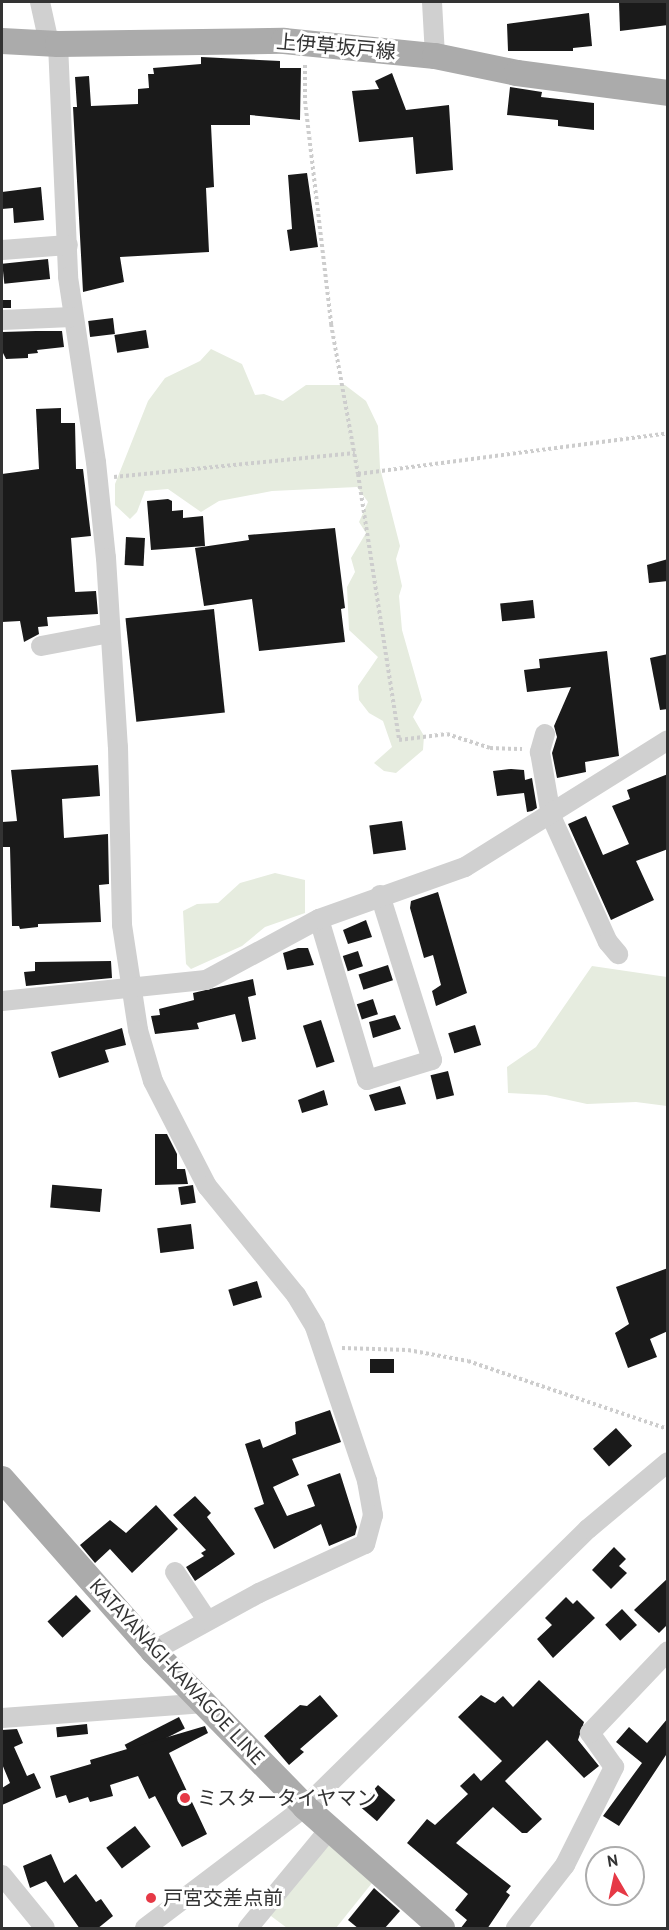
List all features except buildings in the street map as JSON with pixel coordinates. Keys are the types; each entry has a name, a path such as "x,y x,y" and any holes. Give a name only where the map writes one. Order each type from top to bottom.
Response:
{"main road":[{"name":"上伊草坂戸線","path":"2,41 53,44 305,43 435,56 517,73 668,93"},
{"name":"KATAYANAGI-KAWAGOE LINE","path":"2,1479 153,1651 328,1831 442,1929"}],"street":[{"path":"40,2 53,44 69,245 72,317 98,479 110,633 129,987 153,1081 186,1148 214,1195 296,1295 324,1348 367,1481 373,1515 365,1544 207,1620 153,1651"},
{"path":"432,2 435,56"},
{"path":"2,250 69,245"},
{"path":"2,320 72,317"},
{"path":"41,646 110,633"},
{"path":"2,1001 206,980 319,919 465,867 551,816 668,740"},
{"path":"542,743 551,816 618,954"},
{"path":"319,919 367,1080 432,1060 380,896"},
{"path":"145,1929 305,1807 588,1529 668,1462"},
{"path":"175,1572 207,1620"},
{"path":"516,1929 565,1865 614,1767 590,1733 668,1651"},
{"path":"2,1718 204,1703"},
{"path":"248,1929 328,1831"},
{"path":"2,1875 45,1929"}],"path":[{"path":"305,43 305,101 331,324 355,453 399,740 447,734 490,748 542,743"},
{"path":"358,474 668,433"},
{"path":"98,479 355,453"},
{"path":"324,1348 408,1350 468,1362 668,1429"}],"shaded area":[{"path":"211,349 242,364 255,395 264,394 283,401 306,385 345,385 366,401 378,426 380,468 400,546 396,559 402,586 399,596 402,630 422,700 413,717 424,736 423,750 396,773 384,771 374,763 392,747 383,721 369,713 359,700 358,686 378,657 349,630 347,587 355,572 351,558 366,533 359,522 368,502 357,487 272,491 219,501 201,512 168,489 145,491 137,512 130,519 115,505 115,484 148,401 165,378 200,361"},
{"path":"275,873 305,880 305,913 265,927 242,946 191,969 186,964 183,911 197,904 218,903 240,883"},
{"path":"592,966 667,977 667,1106 636,1102 587,1104 546,1095 508,1093 507,1067 536,1047"},
{"path":"325,1845 330,1846 372,1883 336,1928 287,1928 267,1913"}],"place":[{"name":"ミスタータイヤマン","path":"185,1798"},
{"name":"戸宮交差点前","path":"151,1898"}]}
